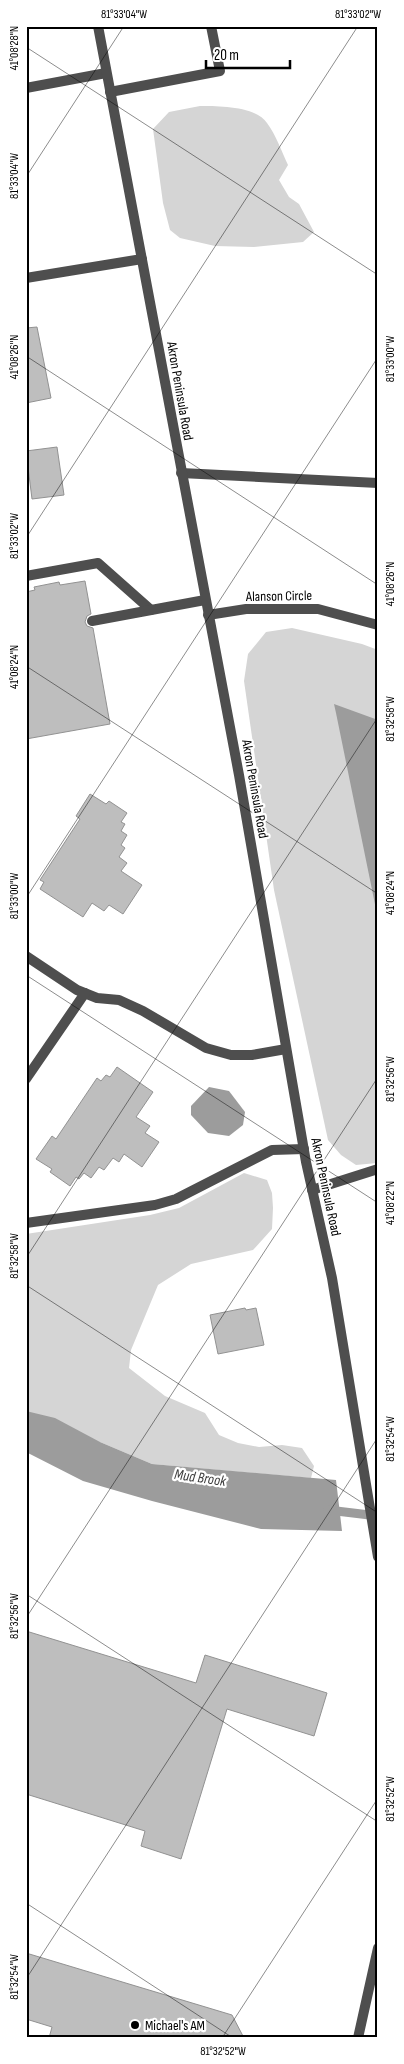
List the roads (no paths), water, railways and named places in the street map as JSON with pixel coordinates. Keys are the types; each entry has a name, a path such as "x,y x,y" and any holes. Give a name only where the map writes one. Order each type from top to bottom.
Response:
{"street":[{"name":"Akron Peninsula Road","path":"98,26 239,775 304,1150 332,1278 378,1557"},
{"path":"110,92 220,71 211,26"},
{"path":"26,88 106,73"},
{"path":"26,278 142,259"},
{"path":"181,473 378,483"},
{"path":"26,576 98,563 151,610"},
{"path":"92,621 205,600"},
{"name":"Alanson Circle","path":"208,615 246,609 318,608 378,625"},
{"path":"26,956 77,990 97,998 119,1000 143,1011 206,1048 231,1055 252,1055 286,1049"},
{"path":"26,1079 85,993"},
{"path":"26,1223 156,1205 176,1199 272,1150 304,1150"},
{"path":"312,1190 378,1169"},
{"path":"358,2038 378,1948"}],"water":[{"path":"334,704 378,720 378,919 336,713"},
{"path":"209,1087 229,1091 245,1112 243,1125 229,1136 208,1133 191,1115 191,1106"},
{"path":"26,1411 55,1418 100,1442 152,1464 336,1480 342,1531 261,1529 83,1481 26,1452"}],"waterway":[{"name":"Mud Brook","path":"328,1510 378,1516"}],"place":[{"name":"Michael's AM","path":"135,2025"}]}
